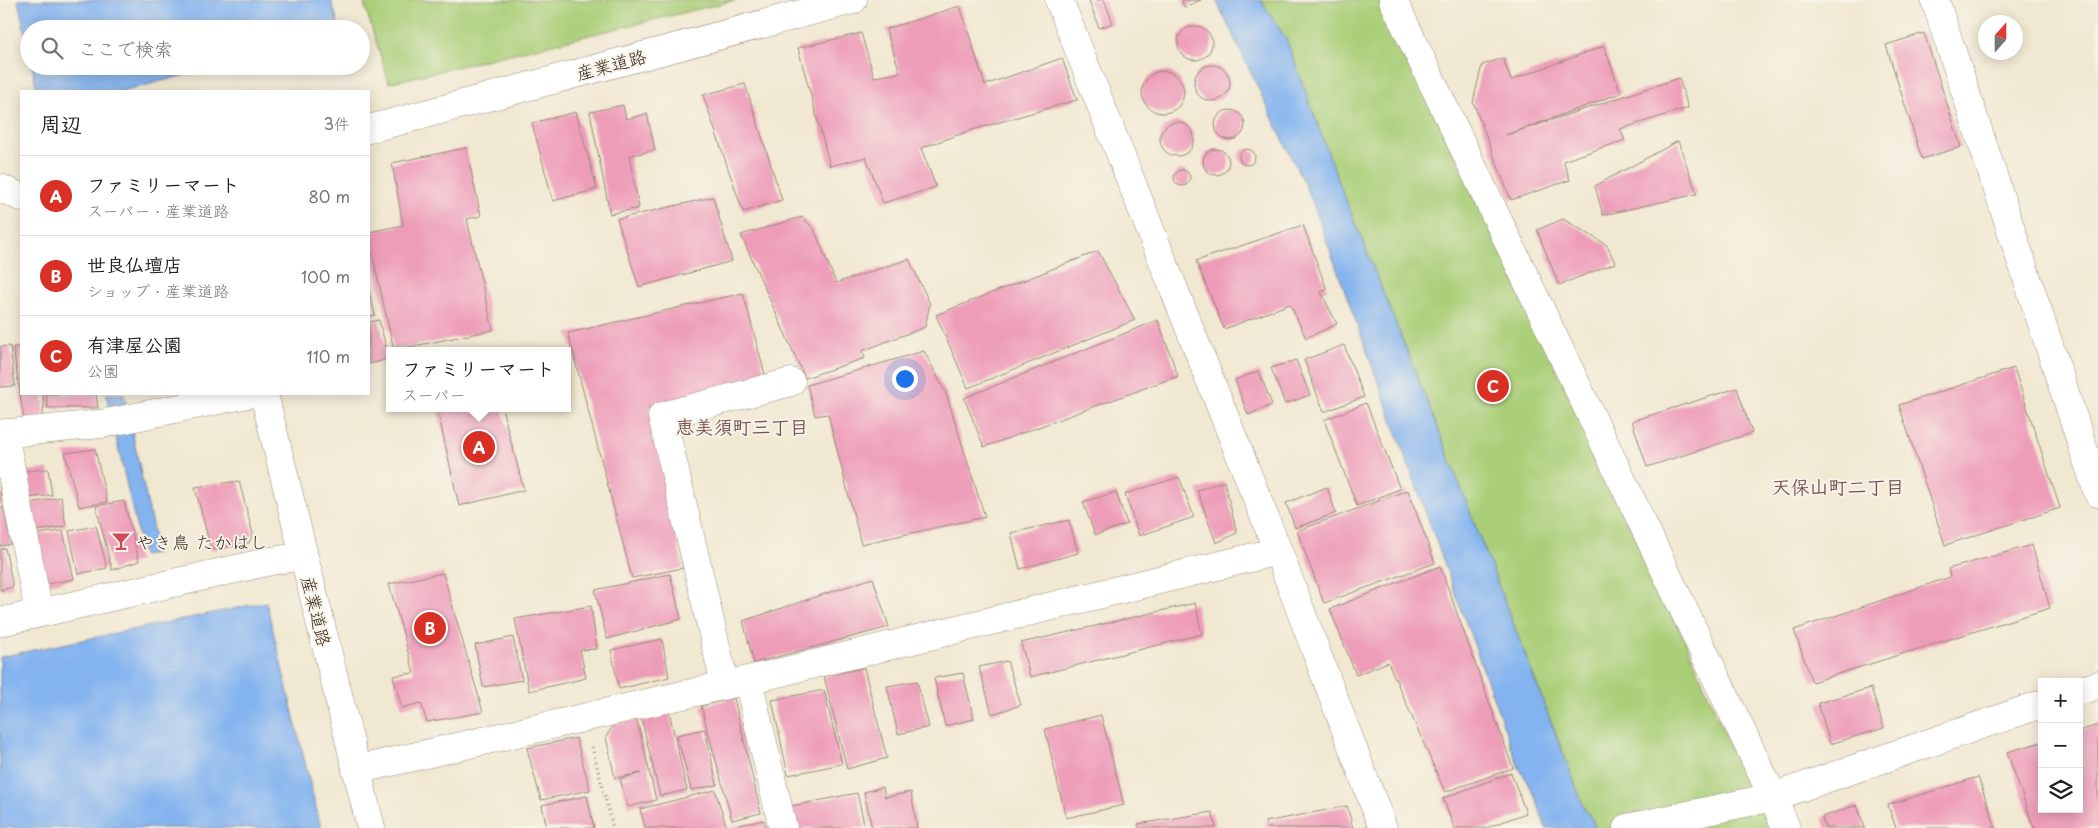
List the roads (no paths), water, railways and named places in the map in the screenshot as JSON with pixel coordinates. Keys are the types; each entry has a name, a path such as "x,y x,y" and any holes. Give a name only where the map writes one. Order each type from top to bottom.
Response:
{"street":[{"name":"産業道路","path":"370,129 853,0"},
{"path":"1059,0 1278,551 1383,828"},
{"path":"1393,0 1773,797 1786,828"},
{"path":"1934,0 2098,493"},
{"path":"0,188 20,198"},
{"path":"783,828 737,683 662,416 791,382"},
{"path":"39,613 2,433 101,424 243,395"},
{"name":"産業道路","path":"264,395 371,828"},
{"path":"356,770 737,683 1278,551"},
{"path":"0,622 271,561 304,556"},
{"path":"2083,690 2098,684"},
{"path":"1627,828 1773,797 2038,705"}],"water":[{"path":"18,0 331,0 337,20 22,20"},
{"path":"1216,0 1261,0 1286,39 1340,185 1433,416 1585,810 1592,819 1595,828 1546,828 1534,793 1519,768 1311,198"},
{"path":"34,75 185,75 128,90 37,90"},
{"path":"106,395 124,395 158,553 143,556"},
{"path":"266,602 321,828 0,828 0,657"}],"place":[{"name":"有津屋公園","path":"1493,386"},
{"name":"ファミリーマート","path":"479,447"},
{"name":"やき鳥 たかはし","path":"121,541"},
{"name":"世良仏壇店","path":"430,628"}],"district":[{"name":"恵美須町三丁目","path":"742,426"},
{"name":"天保山町二丁目","path":"1838,486"}]}
